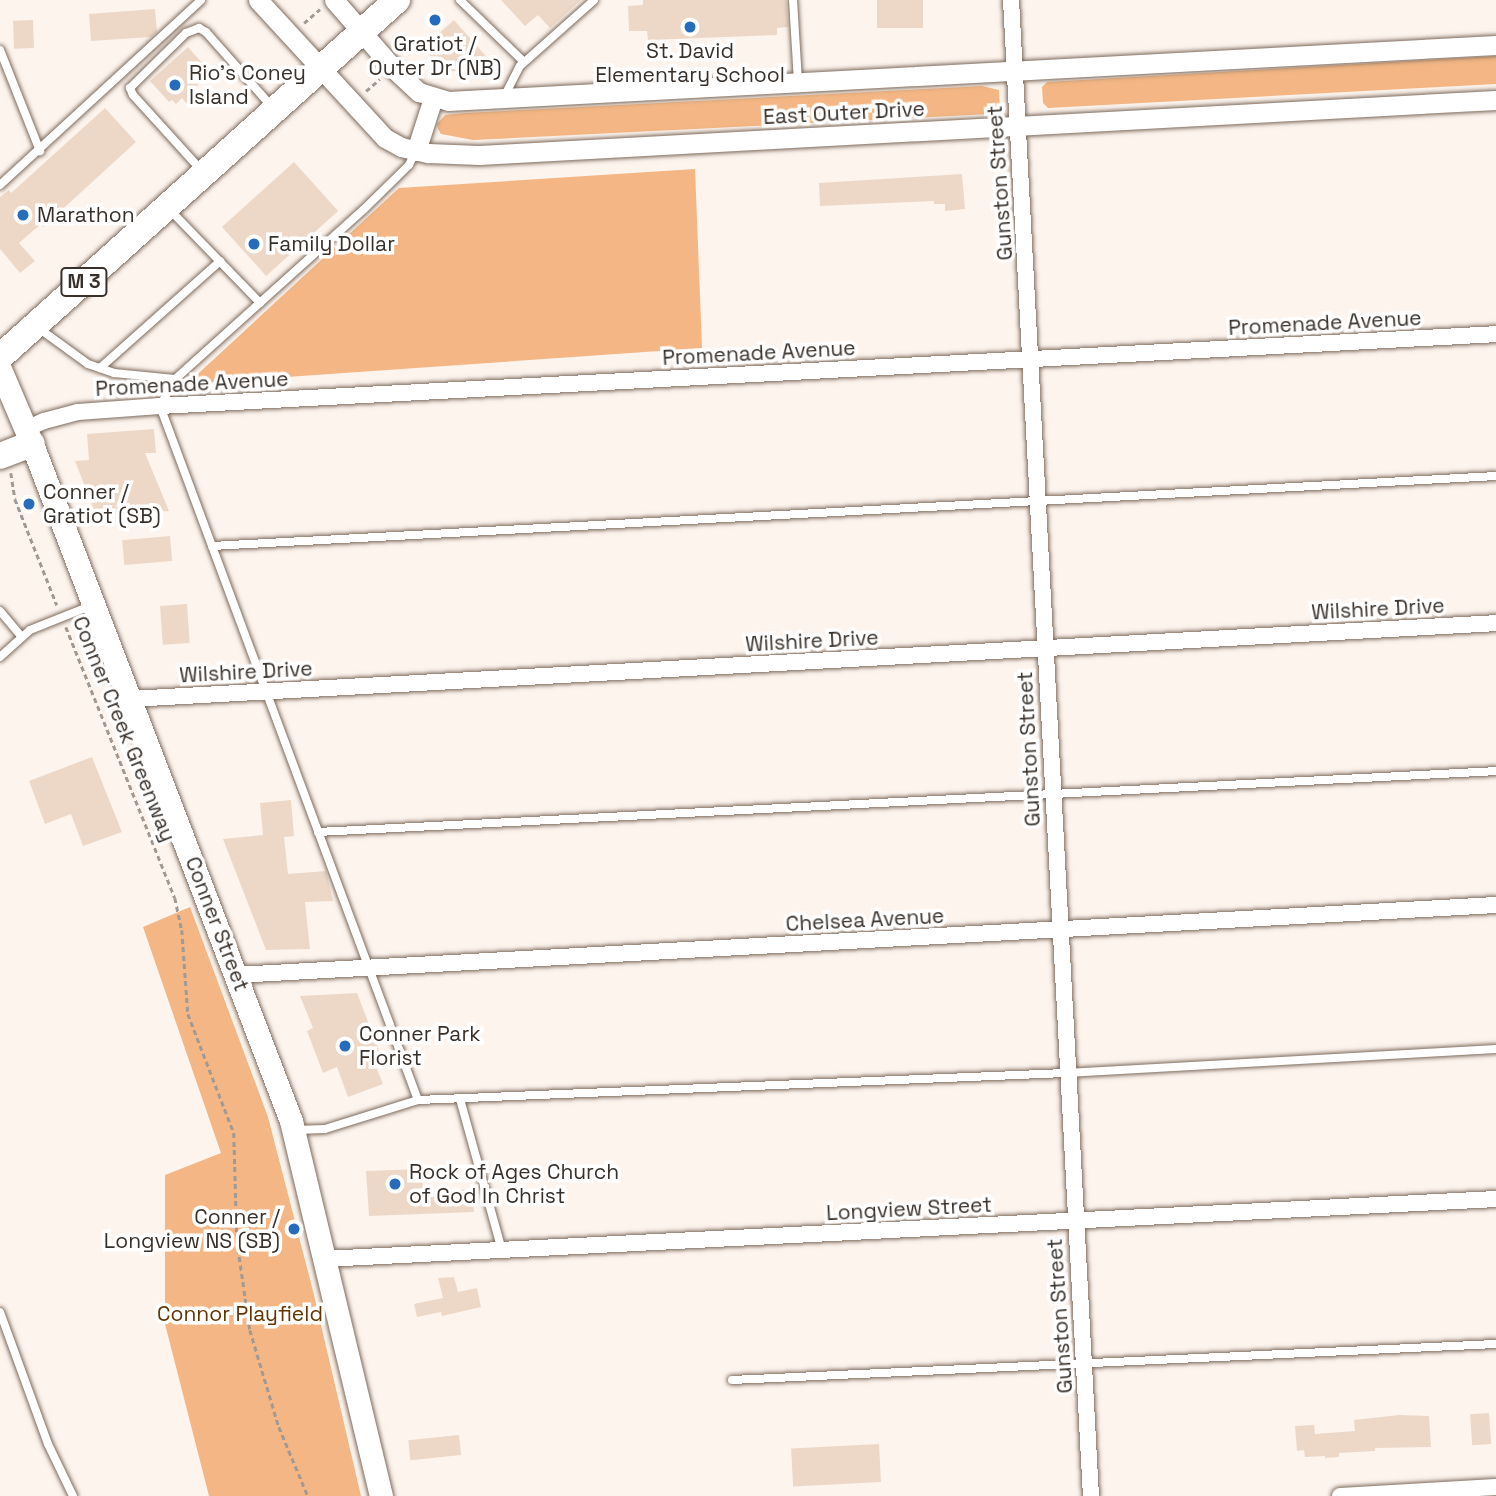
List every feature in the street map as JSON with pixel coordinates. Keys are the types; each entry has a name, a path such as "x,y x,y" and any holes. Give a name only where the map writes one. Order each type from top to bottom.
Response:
{"main road":[{"name":"M 3","path":"0,357 397,0"},
{"name":"Conner Street","path":"0,369 130,699 293,1130 381,1496"},
{"path":"6,463 29,437"}],"street":[{"name":"East Outer Drive","path":"258,0 385,138 416,151 479,155 1496,100"},
{"name":"Gunston Street","path":"1011,0 1032,360 1066,1073 1091,1496"},
{"path":"328,3 361,32 419,92 433,98 416,151"},
{"name":"East Outer Drive","path":"433,98 448,101 798,84 1496,45"},
{"name":"Promenade Avenue","path":"29,437 44,421 78,412 160,406 1496,334"},
{"name":"Wilshire Drive","path":"130,699 1496,624"},
{"name":"Chelsea Avenue","path":"236,975 1496,905"},
{"name":"Longview Street","path":"324,1259 1496,1199"},
{"path":"1340,1496 1496,1488"}],"lane":[{"path":"0,186 201,0"},
{"path":"460,0 524,62"},
{"path":"503,98 511,80 524,62 594,0"},
{"path":"793,0 798,84"},
{"path":"205,174 133,96 131,89 186,33 199,28 206,32 275,110"},
{"path":"0,50 40,151"},
{"path":"416,151 409,166 175,379 160,406 418,1100"},
{"path":"167,207 260,303"},
{"path":"100,368 220,261"},
{"path":"35,326 88,364 114,373 175,379"},
{"path":"212,546 1496,477"},
{"path":"0,657 30,630 93,605"},
{"path":"0,611 22,637"},
{"path":"318,832 1496,771"},
{"path":"293,1130 325,1129 418,1100 1066,1073 1496,1049"},
{"path":"460,1099 502,1250"},
{"path":"0,1312 48,1444 73,1496"},
{"path":"732,1380 1496,1344"}],"path":[{"path":"302,26 328,3"},
{"path":"364,93 384,75"},
{"name":"Conner Creek Greenway","path":"6,463 15,499 174,898 181,930 188,1014 234,1133 237,1240 250,1330 279,1426 307,1496"}],"green space":[{"path":"1496,56 1496,84 1048,108 1043,103 1042,87 1047,82"},
{"path":"982,86 999,90 1000,111 991,114 473,140 441,134 437,124 445,115 465,113"},
{"path":"695,169 702,348 187,384 399,188"},
{"name":"Connor Playfield","path":"190,907 268,1117 313,1291 361,1496 209,1496 165,1324 165,1175 221,1153 143,927"}],"building":[{"path":"501,0 581,0 550,28 538,15 525,26"},
{"path":"643,0 786,0 788,27 777,28 777,35 648,40 647,31 629,31 628,6 643,5"},
{"path":"877,0 923,0 923,28 877,28"},
{"path":"155,9 157,32 151,37 91,41 89,14"},
{"path":"33,20 34,48 14,49 13,21"},
{"path":"454,20 499,71 443,71 429,55 429,42"},
{"path":"188,47 211,73 192,90 196,95 186,103 182,98 176,104 172,100 169,102 150,81"},
{"path":"105,108 136,142 43,227 41,224 19,243 35,261 20,273 0,249 0,197 9,190 11,193"},
{"path":"294,162 338,211 266,276 222,227"},
{"path":"962,174 965,209 945,211 945,204 934,204 934,201 820,206 819,183"},
{"path":"154,429 156,453 145,453 169,511 96,515 75,461 89,460 87,434"},
{"path":"170,536 172,561 124,565 122,540"},
{"path":"187,604 190,643 163,645 160,606"},
{"path":"92,757 122,832 83,846 71,814 45,824 29,781"},
{"path":"291,800 294,836 284,837 288,874 326,871 333,901 305,902 310,949 266,950 223,839 263,835 260,803"},
{"name":"Conner Park Florist","path":"357,993 383,1061 375,1064 383,1084 348,1097 337,1067 323,1073 307,1031 313,1028 300,996"},
{"name":"Rock of Ages Church of God In Christ","path":"422,1169 423,1192 472,1189 474,1212 369,1216 366,1171"},
{"path":"454,1277 458,1292 477,1288 481,1307 442,1316 441,1312 417,1317 414,1304 443,1298 438,1278"},
{"path":"1489,1413 1491,1444 1472,1445 1470,1414"},
{"path":"1399,1415 1429,1416 1431,1447 1375,1448 1375,1451 1339,1453 1339,1457 1325,1458 1305,1457 1304,1450 1297,1451 1295,1426 1314,1425 1315,1434 1355,1431 1354,1420"},
{"path":"459,1435 461,1455 410,1460 408,1440"},
{"path":"879,1444 881,1482 793,1487 791,1449"}],"place":[{"name":"Gratiot / Outer Dr (NB)","path":"435,20"},
{"name":"St. David Elementary School","path":"690,27"},
{"name":"Rio's Coney Island","path":"175,85"},
{"name":"Marathon","path":"23,215"},
{"name":"Family Dollar","path":"254,244"},
{"name":"Conner / Gratiot (SB)","path":"29,504"},
{"name":"Conner Park Florist","path":"345,1046"},
{"name":"Rock of Ages Church of God In Christ","path":"395,1184"},
{"name":"Conner / Longview NS (SB)","path":"294,1229"}]}
